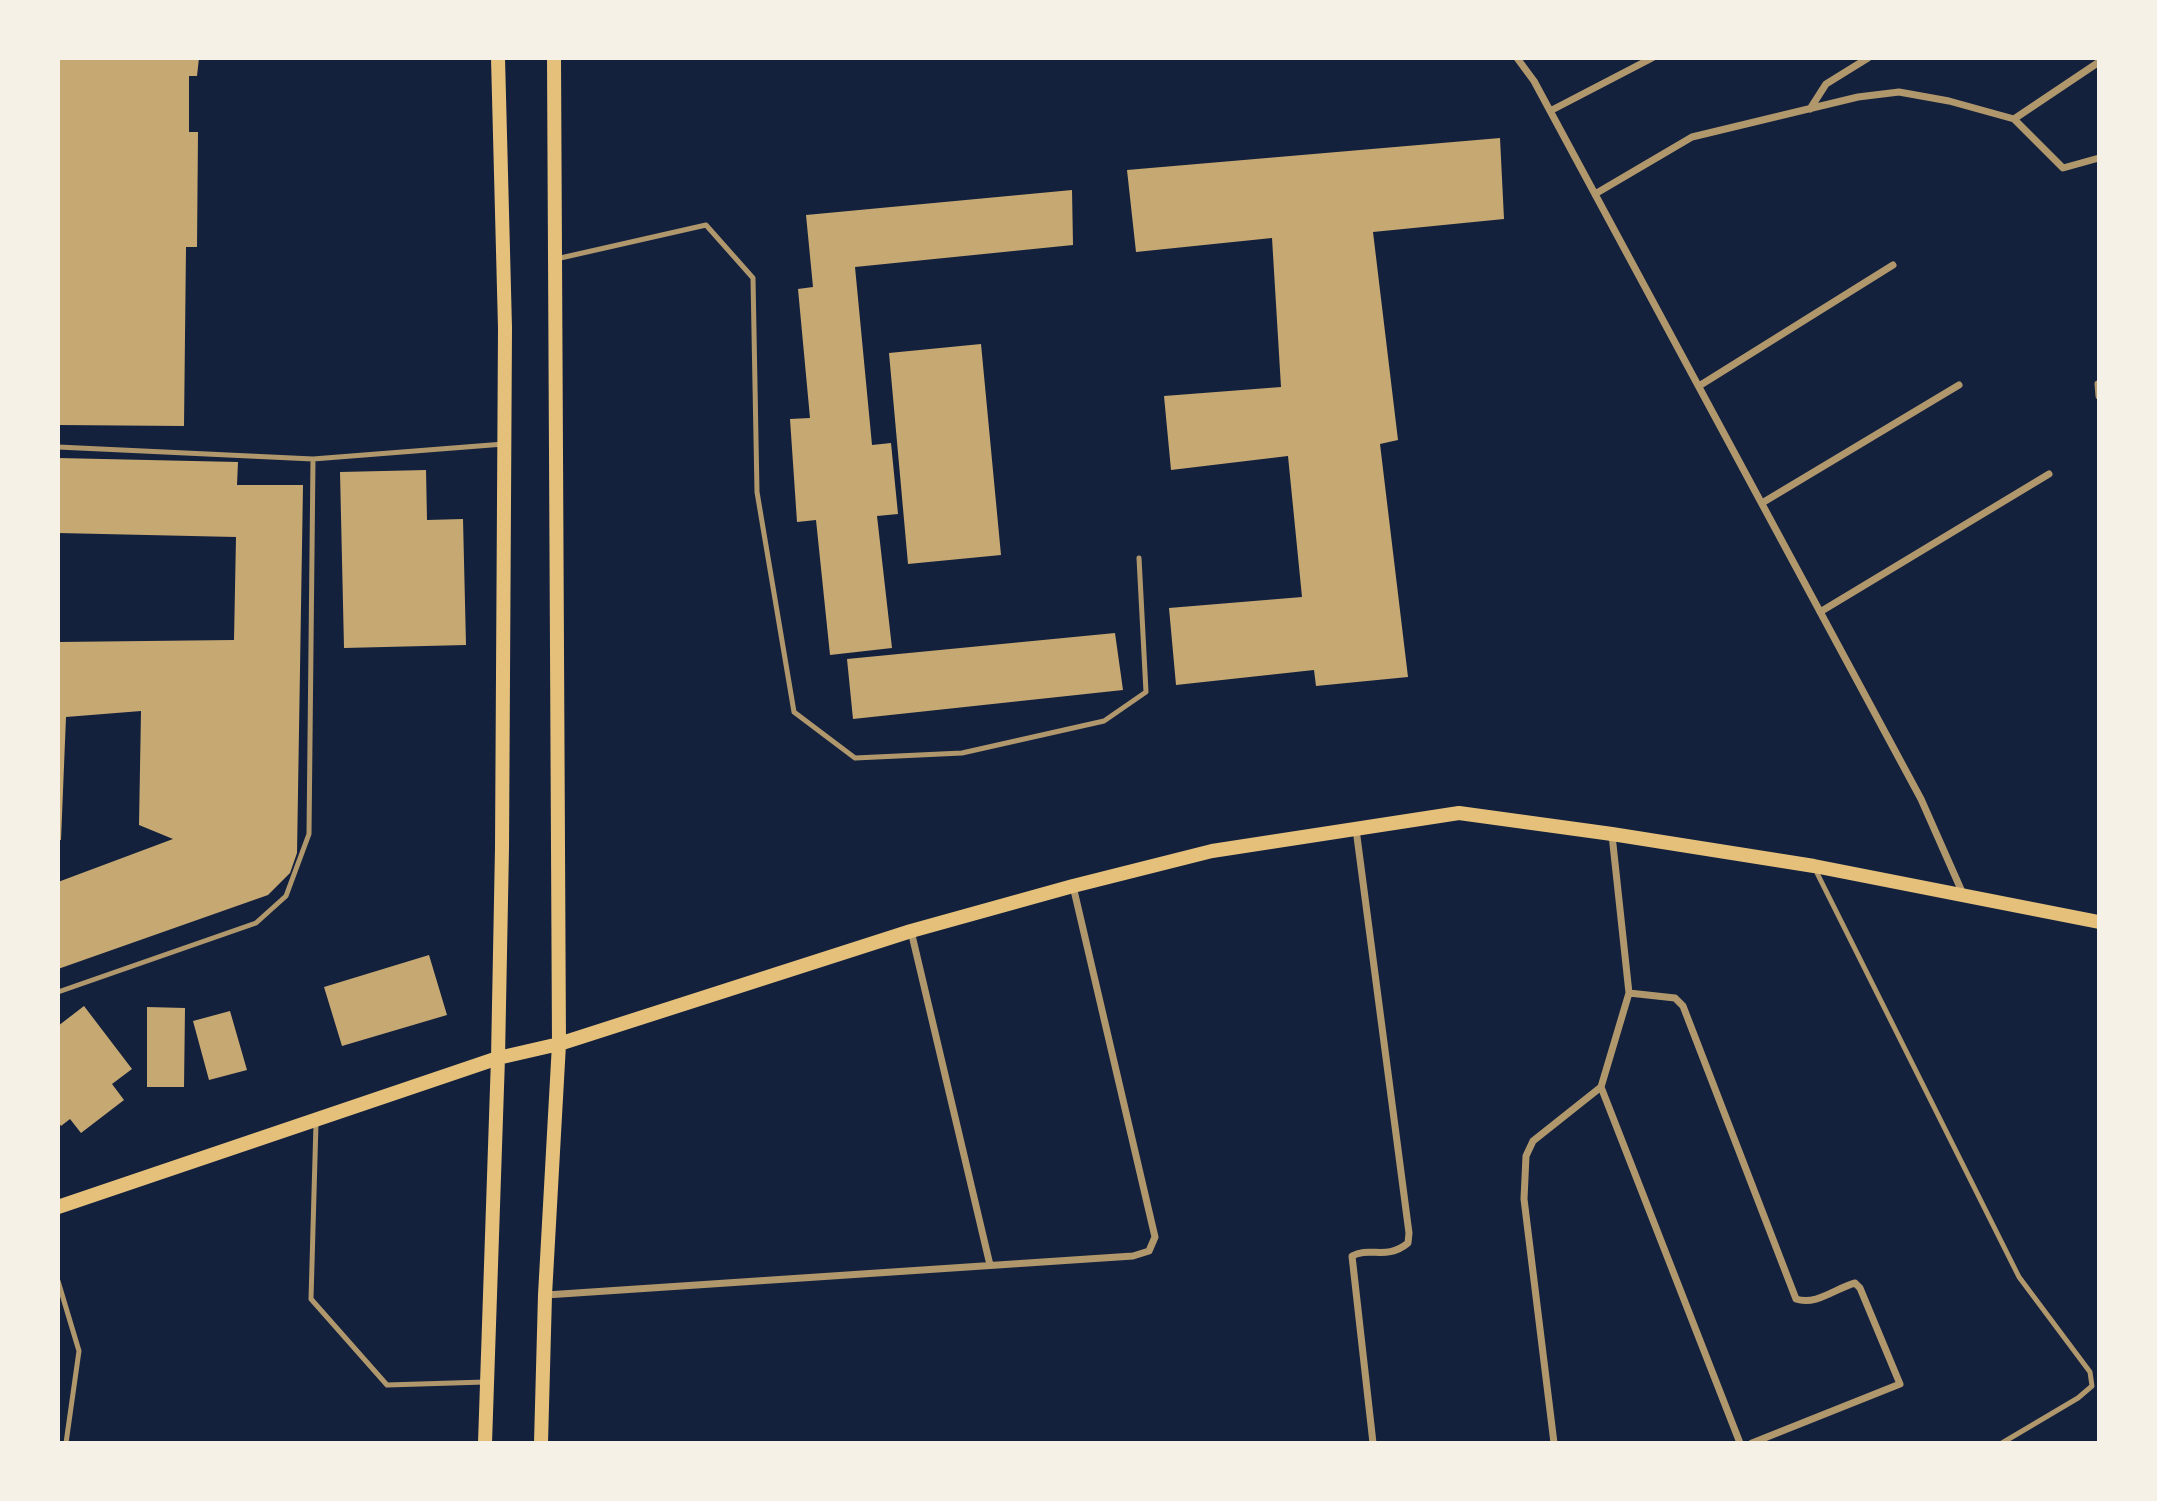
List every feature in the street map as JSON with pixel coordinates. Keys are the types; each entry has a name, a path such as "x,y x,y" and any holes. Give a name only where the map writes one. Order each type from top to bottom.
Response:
{"main road":[{"path":"485,1443 498,1058 502,834 505,328 498,58"},
{"path":"541,1443 545,1295 559,1044 554,58"},
{"path":"58,1207 498,1058 559,1044 911,931 1212,851 1459,813 1814,866 2099,922"}],"street":[{"path":"1517,58 1534,81 1921,799 1964,896"},
{"path":"1550,111 1652,58"},
{"path":"1810,109 1826,84 1868,58"},
{"path":"2014,119 2099,62"},
{"path":"1595,194 1692,137 1858,97 1899,92 1949,101 2014,119 2063,168 2099,158"},
{"path":"1699,386 1893,265"},
{"path":"2098,384 2099,396"},
{"path":"1762,503 1959,385"},
{"path":"1820,612 2049,474"},
{"path":"1356,828 1409,1233 1408,1243 1400,1249 1383,1254 1359,1252 1352,1256 1373,1443"},
{"path":"1554,1443 1524,1199 1526,1156 1533,1141 1601,1087 1629,993 1612,834"},
{"path":"545,1295 1133,1256 1149,1251 1154,1237 1073,886"},
{"path":"911,931 989,1265"},
{"path":"1629,993 1675,999 1683,1006 1796,1298 1805,1302 1813,1300 1855,1283 1860,1288 1900,1384 1752,1443"},
{"path":"1601,1087 1740,1443"}],"lane":[{"path":"553,260 706,225 753,278 757,492 794,712 855,758 962,753 1104,721 1146,692 1139,558"},
{"path":"58,447 313,459 505,444"},
{"path":"58,992 256,923 286,896 309,834 313,459"},
{"path":"1814,866 2019,1277 2090,1372 2092,1386 2078,1398 2002,1443"},
{"path":"316,1120 311,1299 387,1385 488,1382"},
{"path":"58,1281 79,1351 66,1443"}],"building":[{"path":"58,58 199,58 197,76 189,76 189,132 198,132 197,247 186,247 184,426 58,425"},
{"path":"1500,138 1504,219 1373,232 1398,440 1380,444 1408,677 1316,686 1314,670 1176,685 1169,608 1302,597 1288,456 1171,470 1164,396 1281,387 1272,238 1136,252 1127,170"},
{"path":"1072,190 1073,245 855,267 872,445 891,443 898,514 877,516 892,648 830,655 816,520 797,522 790,419 810,418 798,289 813,287 806,215"},
{"path":"981,344 1001,555 908,564 889,353"},
{"path":"58,458 238,462 237,485 303,485 297,853 290,873 268,895 58,969 58,882 173,839 139,825 141,711 66,717 61,840 58,840 58,642 234,640 236,537 58,533"},
{"path":"426,470 427,520 463,519 466,645 344,648 340,472"},
{"path":"1115,633 1123,690 853,719 847,659"},
{"path":"429,955 447,1015 342,1046 324,987"},
{"path":"84,1006 132,1069 112,1084 124,1100 81,1133 70,1119 61,1126 58,1121 58,1026"},
{"path":"147,1007 185,1008 184,1087 147,1087"},
{"path":"230,1011 247,1070 209,1080 193,1021"}]}
